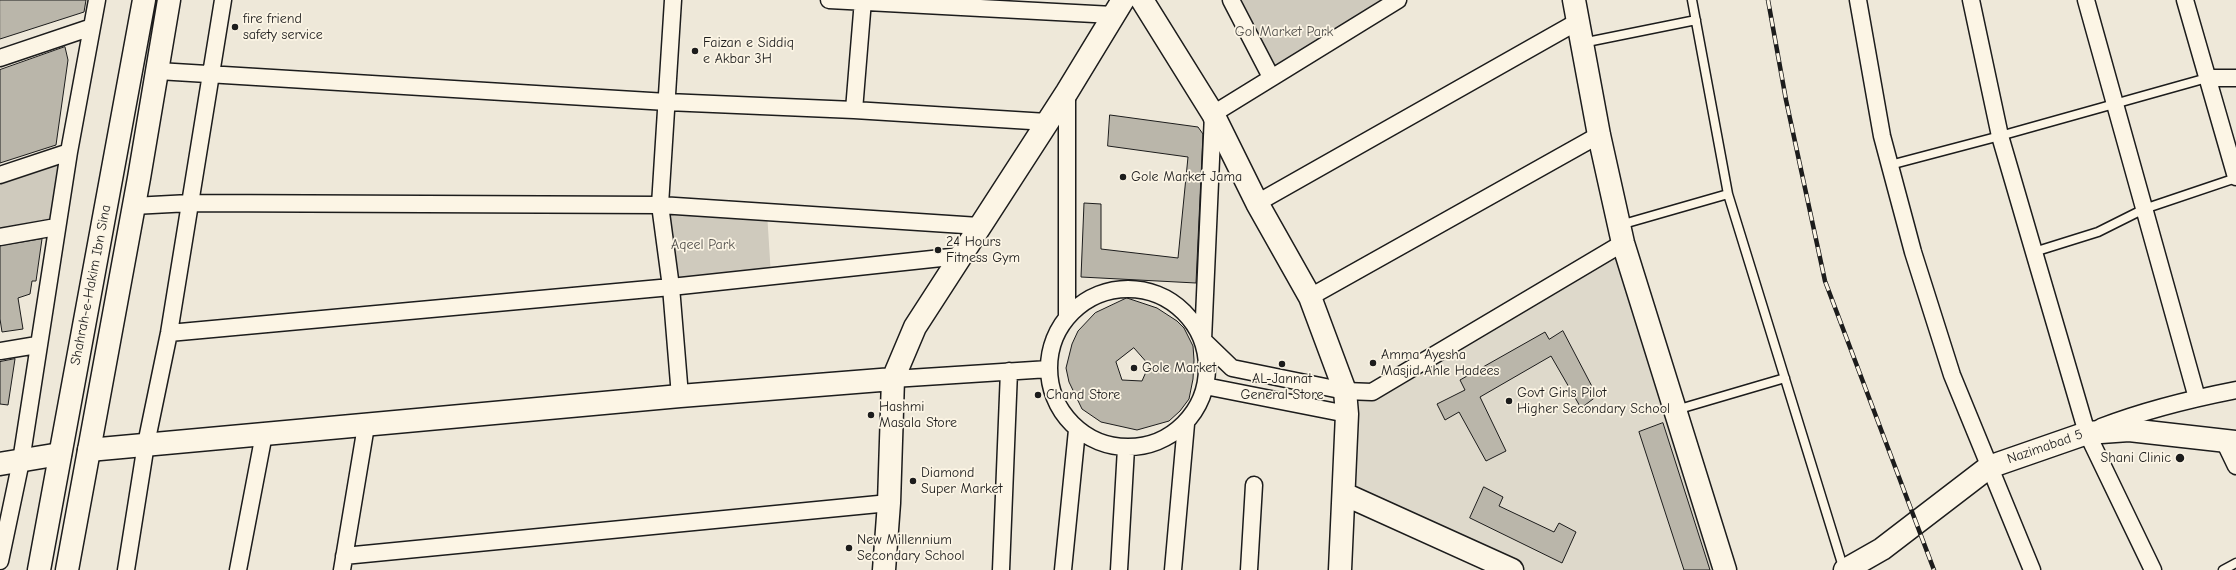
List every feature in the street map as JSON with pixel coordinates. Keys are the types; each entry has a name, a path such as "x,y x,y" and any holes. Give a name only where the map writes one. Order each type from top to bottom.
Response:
{"main road":[{"name":"Shahrah-e-Hakim Ibn Sina","path":"39,570 144,0"},
{"name":"Shahrah-e-Hakim Ibn Sina","path":"66,570 158,71 169,0"},
{"path":"1142,0 1213,114 1257,203 1310,297 1345,391 1347,414 1340,570"},
{"path":"1574,0 1599,135 1621,234 1725,570"},
{"path":"884,570 889,503 893,379 915,327 1067,92 1118,8"},
{"path":"89,450 366,426 680,396 893,379"},
{"name":"Nazimabad 5","path":"1844,570 1882,548 1989,467 2087,433 2129,430 2230,441"},
{"path":"10,462 60,454"},
{"path":"1344,494 1512,570"}],"street":[{"path":"0,561 10,462 38,345 56,227 97,0"},
{"path":"126,570 146,444 169,333 223,0"},
{"path":"673,0 660,205 671,287 680,396"},
{"path":"829,0 1118,8"},
{"path":"1231,0 1271,78"},
{"path":"1398,0 1213,114 1203,340 1208,372 1201,401 1186,424 1172,435 1147,446 1126,448 1096,441 1077,430 1059,408 1051,387 1049,369 1053,341 1067,317 1094,296 1121,288 1148,290 1167,298 1188,315 1203,340 1232,368 1345,391 1372,392 1621,234"},
{"path":"1858,0 1882,136 1913,252 1952,375 2032,570"},
{"path":"1971,0 2000,136 2087,433 2153,570"},
{"path":"2086,0 2196,398"},
{"path":"2186,0 2236,178"},
{"path":"854,110 863,1"},
{"path":"1257,203 1577,22"},
{"path":"0,58 92,27"},
{"path":"158,71 667,102 854,110 1047,122"},
{"path":"2207,78 2236,78"},
{"path":"1067,92 1067,317"},
{"path":"1310,297 1599,135"},
{"path":"0,175 69,152"},
{"path":"133,206 190,203 660,205 979,226"},
{"path":"0,237 56,227"},
{"path":"169,333 671,287 960,256"},
{"path":"0,351 38,345"},
{"path":"893,379 1049,369"},
{"path":"1001,570 1009,371"},
{"path":"1205,386 1347,414"},
{"path":"2087,433 2134,414 2196,398 2236,390"},
{"path":"1173,570 1186,424"},
{"path":"366,426 343,563 889,503"},
{"path":"1063,570 1077,430"},
{"path":"238,570 264,434"},
{"path":"2230,441 2236,466"},
{"path":"1119,570 1126,448"},
{"path":"1249,570 1254,485"}],"lane":[{"path":"1692,0 1728,194 1844,570"},
{"path":"1581,43 1696,20"},
{"path":"1890,165 2207,78"},
{"path":"2034,252 2098,232 2144,209 2236,178"},
{"path":"1621,234 1728,194"},
{"path":"1676,410 1785,378"},
{"path":"2223,570 2236,563"}],"shaded area":[{"name":"Govt Girls Pilot Higher Secondary School","path":"1623,243 1725,570 1512,570 1344,494 1345,391 1372,392"}],"green space":[{"name":"Gol Market Park","path":"1231,0 1398,0 1271,77"},
{"path":"59,163 51,222 0,232 0,182"},
{"name":"Aqeel Park","path":"660,205 767,212 771,276 671,287"}],"building":[{"path":"0,0 86,0 84,12 0,39"},
{"path":"65,47 68,60 56,145 0,163 0,70"},
{"path":"1110,115 1198,127 1203,134 1196,283 1081,277 1084,203 1101,204 1101,249 1178,258 1188,157 1108,146"},
{"path":"42,239 36,281 32,281 30,294 18,298 23,329 2,332 0,319 0,246"},
{"path":"1127,298 1157,308 1177,321 1184,328 1193,346 1193,379 1189,399 1180,411 1169,421 1137,430 1101,422 1082,409 1069,382 1066,368 1072,344 1078,331 1095,313","holes":["1134,348 1149,365 1142,381 1122,380 1116,362"]},
{"path":"1563,331 1597,396 1581,408 1551,356 1480,397 1506,451 1486,461 1459,412 1445,420 1437,404 1465,390 1460,380 1545,332 1549,339"},
{"path":"15,359 8,405 0,404 0,362"},
{"path":"1663,423 1710,570 1684,570 1639,432"},
{"path":"1484,487 1503,497 1499,506 1554,532 1559,523 1576,532 1562,563 1470,518"}],"railway":[{"path":"1768,0 1786,100 1825,281 1934,570"}],"place":[{"name":"fire friend safety service","path":"235,27"},
{"name":"Faizan e Siddiq e Akbar 3H","path":"695,51"},
{"name":"Gole Market Jama","path":"1123,177"},
{"name":"24 Hours Fitness Gym","path":"938,250"},
{"name":"Amma Ayesha Masjid Ahle Hadees","path":"1373,363"},
{"name":"AL-Jannat General Store","path":"1282,364"},
{"name":"Gole Market","path":"1134,368"},
{"name":"Chand Store","path":"1038,395"},
{"name":"Govt Girls Pilot Higher Secondary School","path":"1509,401"},
{"name":"Hashmi Masala Store","path":"871,415"},
{"name":"Shani Clinic","path":"2180,458"},
{"name":"Diamond Super Market","path":"913,481"},
{"name":"New Millennium Secondary School","path":"849,548"}]}
